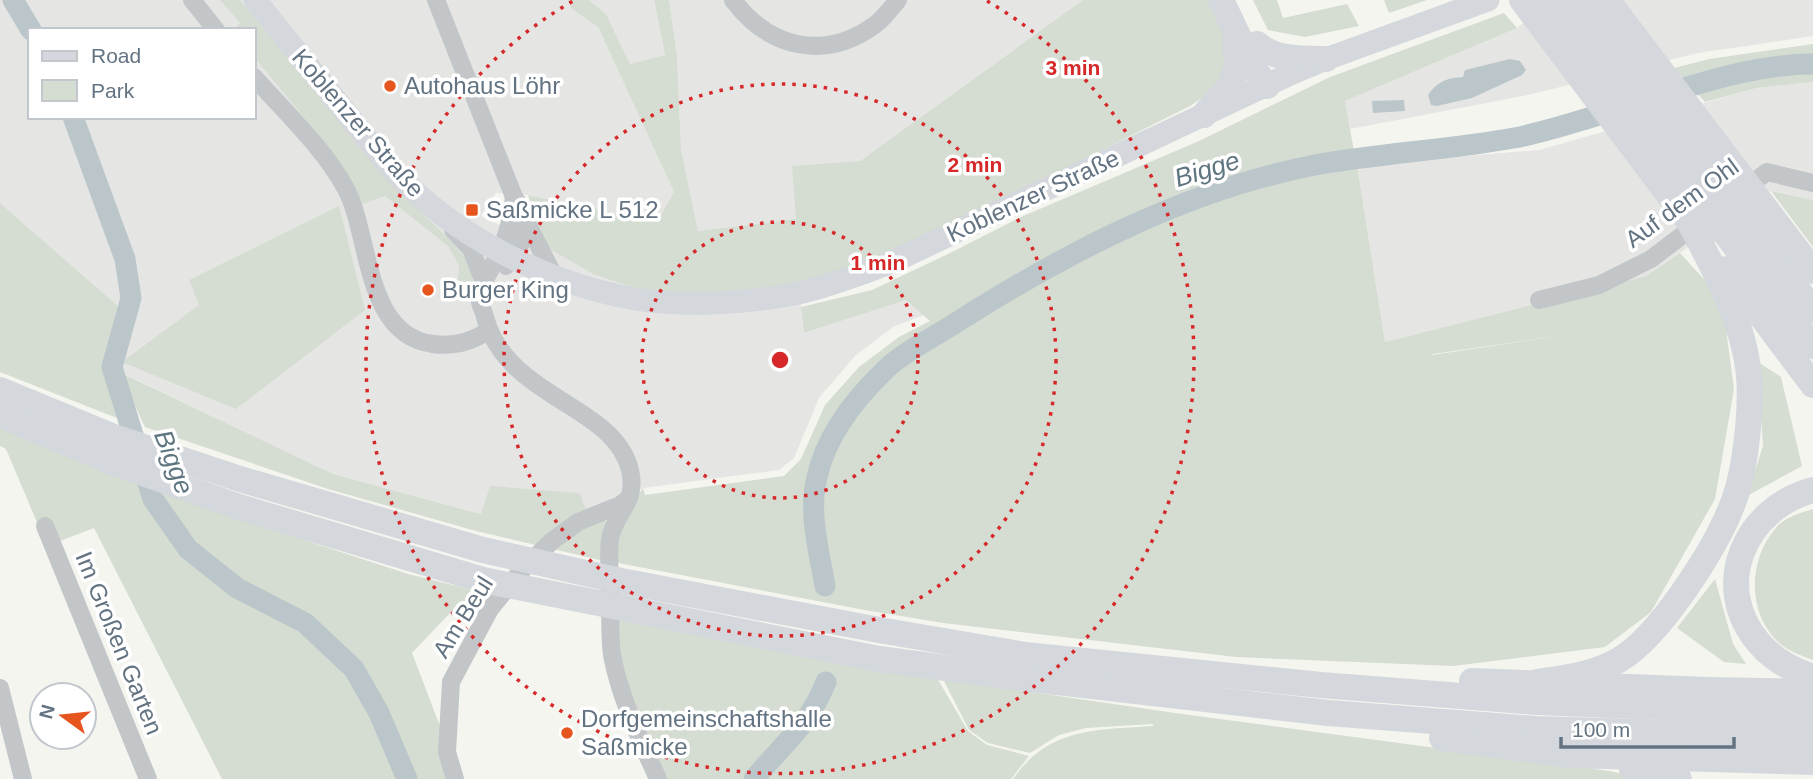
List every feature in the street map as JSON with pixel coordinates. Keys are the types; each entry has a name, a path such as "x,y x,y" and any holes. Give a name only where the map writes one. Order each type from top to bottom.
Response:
{"highway":[{"path":"1221,0 1254,69 1267,86"},
{"path":"1236,0 1265,66 1267,86"},
{"path":"1522,0 1691,225 1733,274 1813,346"},
{"path":"1550,0 1733,274 1813,386"},
{"path":"1578,0 1796,262"},
{"path":"1607,0 1796,262 1813,310"},
{"path":"1205,115 1230,86 1237,67 1234,30"},
{"path":"1257,44 1273,54 1302,59 1326,59"},
{"path":"1537,682 1586,675 1620,660 1661,623 1700,566 1733,503 1745,451 1749,409 1748,367 1737,321 1733,274"},
{"path":"0,390 114,437 228,475 483,550 1019,666 1328,713 1536,729 1813,737"},
{"path":"0,415 112,462 239,507 483,580 879,659 1321,685 1537,702 1813,713"},
{"path":"1813,490 1785,500 1761,519 1743,549 1737,585 1739,604 1747,625 1759,642 1775,659 1813,677"},
{"path":"1321,685 1397,679 1813,691"},
{"path":"1328,713 1410,734 1569,755 1679,779"},
{"path":"1569,755 1813,762"}],"main road":[{"name":"Koblenzer Straße","path":"256,0 384,160 402,181 434,210 507,253 553,274 635,299 687,302 739,300 799,293 843,281 890,263 1326,59 1488,0"}],"street":[{"path":"192,0 214,28"},
{"path":"733,0 745,17 770,36 799,46 827,46 854,37 877,23 898,0"},
{"path":"433,1 514,197 553,274"},
{"path":"256,79 319,151 346,190 374,286 386,315 402,331 424,343 449,346 478,338 486,322 494,284 507,253 514,197"},
{"name":"Auf dem Ohl","path":"1539,300 1599,285 1651,259 1767,172 1813,183"},
{"path":"434,210 471,248 484,282"},
{"path":"527,223 526,236 507,253 484,282 480,305 497,347 522,373 601,427 618,445 630,471 630,495 610,537 612,653 635,727 658,779"},
{"name":"Am Beul","path":"455,779 447,752 451,682 490,609 552,541 578,522 620,505 630,495"},
{"name":"Im Großen Garten","path":"46,526 148,779"},
{"path":"0,688 23,779"}],"shaded area":[{"path":"0,0 568,0 572,9 598,27 674,192 657,222 528,195 496,193 481,216 544,246 593,274 799,284 804,333 906,300 924,315 893,327 855,356 819,398 794,458 779,470 643,488 586,511 482,514 333,474 105,365 118,306 0,203"},
{"path":"589,0 654,0 665,55 630,64 606,14"},
{"path":"669,0 1083,0 860,161 793,167 797,219 698,231 681,149 677,55"},
{"path":"1563,0 1813,0 1813,36 1698,53 1528,95 1350,129 1345,101 1517,28 1541,7"},
{"path":"1510,59 1520,61 1526,70 1522,75 1472,98 1431,105 1428,95 1439,83 1463,77 1465,70"},
{"path":"1813,82 1813,200 1771,191 1646,276 1385,342 1357,165 1539,150 1757,88"},
{"path":"1404,100 1405,111 1373,113 1372,101"}],"green space":[{"path":"220,0 240,0 393,186 445,235 469,262 474,285 458,280 459,265 448,246 385,196 362,204 326,144 256,59 256,28 236,28 240,23"},
{"path":"568,0 589,0 606,14 630,64 665,55 654,0 669,0 677,55 681,149 698,231 796,219 792,166 860,161 1083,0 1211,0 1220,21 1228,53 1220,86 1190,106 1033,185 867,263 799,284 715,296 638,289 593,274 544,246 528,195 657,222 674,192 598,27 572,9"},
{"path":"1253,0 1277,0 1283,18 1347,4 1359,26 1305,37 1268,30"},
{"path":"1384,0 1427,0 1389,13"},
{"path":"1504,13 1517,28 1345,101 1354,151 1279,171 1283,181 1316,170 1357,165 1385,342 1646,276 1680,253 1722,299 1734,389 1715,499 1651,612 1605,647 1453,666 1236,657 943,623 618,563 618,526 643,488 645,495 784,476 801,459 825,405 859,367 899,337 930,321 906,300 804,333 801,307 872,290 1021,217 1199,141 1330,77","holes":["1584,332 1432,355 1433,354"]},
{"path":"1813,44 1813,82 1757,88 1705,102 1674,68 1709,59"},
{"path":"1771,191 1813,200 1813,247"},
{"path":"0,203 118,306 105,365 127,422 0,372"},
{"path":"339,206 365,310 236,409 122,362 199,305 189,280"},
{"path":"1758,362 1781,377 1802,466 1747,496 1763,446"},
{"path":"119,372 333,474 481,514 490,486 580,493 589,520 608,521 608,562 476,531 328,489 145,427"},
{"path":"0,428 158,492 408,574 485,593 450,613 412,653 443,734 448,779 222,779 94,528 47,546 6,449 0,446"},
{"path":"1813,509 1813,660 1783,646 1769,631 1761,617 1755,587 1760,556 1775,529 1787,519"},
{"path":"1715,579 1733,644 1746,664 1724,662 1677,628"},
{"path":"618,620 937,678 968,731 987,745 1029,756 1011,779 663,779 640,725 618,654"},
{"path":"943,679 1609,771 1646,779 1013,779 1042,749 1058,740 1075,734 1153,724 1086,728 1059,735 1030,753 988,743 969,730"}],"waterway":[{"name":"Bigge","path":"13,0 30,28"},
{"name":"Bigge","path":"1661,95 1755,70 1813,64"},
{"name":"Bigge","path":"825,586 815,531 815,490 821,462 843,419 873,382 899,358 996,298 1127,228 1173,208 1267,176 1365,157 1514,138 1621,108"},
{"name":"Bigge","path":"74,119 125,259 131,298 112,367 153,499 188,549 237,588 305,623 354,669 379,713 407,779"},
{"name":"Bigge","path":"754,779 812,710 826,682"}],"place":[{"name":"Autohaus Löhr","path":"390,86"},
{"name":"Saßmicke L 512","path":"472,210"},
{"name":"Burger King","path":"428,290"},
{"name":"Dorfgemeinschaftshalle Saßmicke","path":"567,733"}]}
